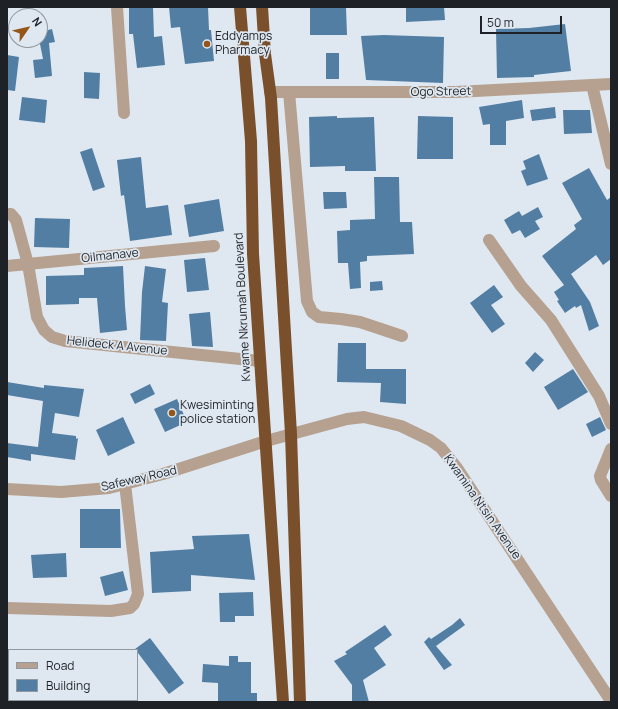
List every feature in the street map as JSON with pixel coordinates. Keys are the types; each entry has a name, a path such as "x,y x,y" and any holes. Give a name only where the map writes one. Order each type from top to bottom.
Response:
{"highway":[{"name":"Kwame Nkrumah Boulevard","path":"240,7 251,141 253,254 283,702"},
{"path":"262,7 265,54 270,92 291,434 300,702"}],"street":[{"path":"117,7 124,113"},
{"name":"Ogo Street","path":"270,92 456,92 611,84"},
{"path":"592,85 611,164"},
{"path":"289,92 307,301 312,312 319,317 360,322 402,336"},
{"name":"Helideck A Avenue","path":"12,217 28,264 36,317 44,330 52,337 65,341 260,361"},
{"path":"489,240 521,286 551,320 599,396 611,424"},
{"name":"Oilmanave","path":"7,266 214,246"},
{"name":"Kwamina Ntsin Avenue","path":"266,441 347,419 364,416 401,426 430,440 441,448 457,468 611,701"},
{"name":"Safeway Road","path":"7,489 62,492 109,488 194,465 266,441"},
{"path":"611,449 600,476 611,496"},
{"path":"7,608 111,611 130,608 134,604 138,594 125,484"}],"building":[{"path":"129,7 153,7 154,37 162,36 165,65 137,68 133,34 129,34"},
{"path":"169,7 208,7 209,30 211,30 214,61 185,64 180,27 171,28"},
{"path":"310,7 346,7 347,35 310,35"},
{"path":"406,7 444,7 445,20 406,22"},
{"path":"565,24 571,71 534,75 534,77 497,78 496,29 529,28"},
{"path":"52,29 55,42 49,43 52,76 35,78 33,60 43,59 41,48 48,48 48,30"},
{"path":"384,35 444,37 443,83 366,80 361,36"},
{"path":"326,53 339,53 339,79 326,79"},
{"path":"7,55 19,57 15,91 7,90"},
{"path":"84,72 100,73 99,99 84,98"},
{"path":"22,97 47,100 45,123 19,120"},
{"path":"522,100 524,118 506,121 506,145 490,145 490,124 483,125 479,107"},
{"path":"555,107 556,118 532,121 530,110"},
{"path":"563,110 590,110 592,133 564,134"},
{"path":"337,116 337,118 374,117 376,171 345,171 345,166 310,167 309,117"},
{"path":"418,116 453,117 453,159 417,159"},
{"path":"92,148 105,187 93,191 80,152"},
{"path":"539,154 548,179 527,186 521,171 526,169 523,161"},
{"path":"141,157 146,208 168,205 172,235 130,241 124,195 121,196 117,160"},
{"path":"589,168 607,200 611,197 611,259 603,265 596,255 571,274 590,302 599,326 589,331 581,305 576,308 575,306 565,313 557,301 559,300 554,292 564,285 542,256 576,229 574,225 582,219 562,183"},
{"path":"374,177 399,177 400,222 412,222 414,254 367,256 367,261 360,262 361,288 350,289 348,263 338,263 337,231 350,230 350,220 375,219"},
{"path":"323,192 346,192 347,208 324,209"},
{"path":"219,199 224,231 189,237 184,205"},
{"path":"538,207 543,217 535,221 540,229 525,238 520,230 512,234 504,220 519,211 522,216"},
{"path":"35,218 70,219 69,248 34,247"},
{"path":"205,258 209,290 187,292 184,260"},
{"path":"123,266 127,330 100,333 97,298 79,298 79,304 46,305 46,276 84,275 84,268"},
{"path":"145,266 166,269 162,302 168,303 166,341 140,340 142,292"},
{"path":"382,281 383,290 370,291 370,282"},
{"path":"494,285 503,297 491,305 505,324 492,333 470,303"},
{"path":"210,312 213,347 192,346 189,314"},
{"path":"338,343 366,343 366,369 406,369 406,404 380,402 381,383 337,382"},
{"path":"535,352 544,360 533,372 525,363"},
{"path":"573,369 588,392 558,410 544,387"},
{"path":"7,382 44,388 44,385 84,389 79,417 55,413 52,433 76,436 76,439 78,438 75,460 31,454 31,461 7,457 7,443 38,447 43,401 7,395"},
{"path":"150,384 155,394 135,404 130,394"},
{"path":"177,399 187,422 165,432 154,409"},
{"path":"123,417 135,443 108,456 96,430"},
{"path":"600,417 606,430 592,437 586,424"},
{"path":"80,509 120,509 121,548 80,548"},
{"path":"249,534 255,580 191,575 191,591 152,593 150,552 194,549 192,536"},
{"path":"66,553 67,577 33,578 31,555"},
{"path":"123,571 128,590 105,596 100,577"},
{"path":"253,592 254,616 235,616 235,622 220,622 219,593"},
{"path":"460,618 465,625 436,646 452,665 444,670 424,642 429,637 431,639 452,625"},
{"path":"385,625 392,635 374,648 386,665 363,680 369,702 352,702 352,685 334,661 347,654 345,652"},
{"path":"150,638 184,683 169,694 138,653 138,649 135,649"},
{"path":"229,656 238,656 238,662 251,662 251,693 257,693 257,702 218,702 218,683 202,682 203,664 229,666"}],"place":[{"name":"Eddyamps Pharmacy","path":"207,44"},
{"name":"Kwesiminting police station","path":"172,413"}]}
